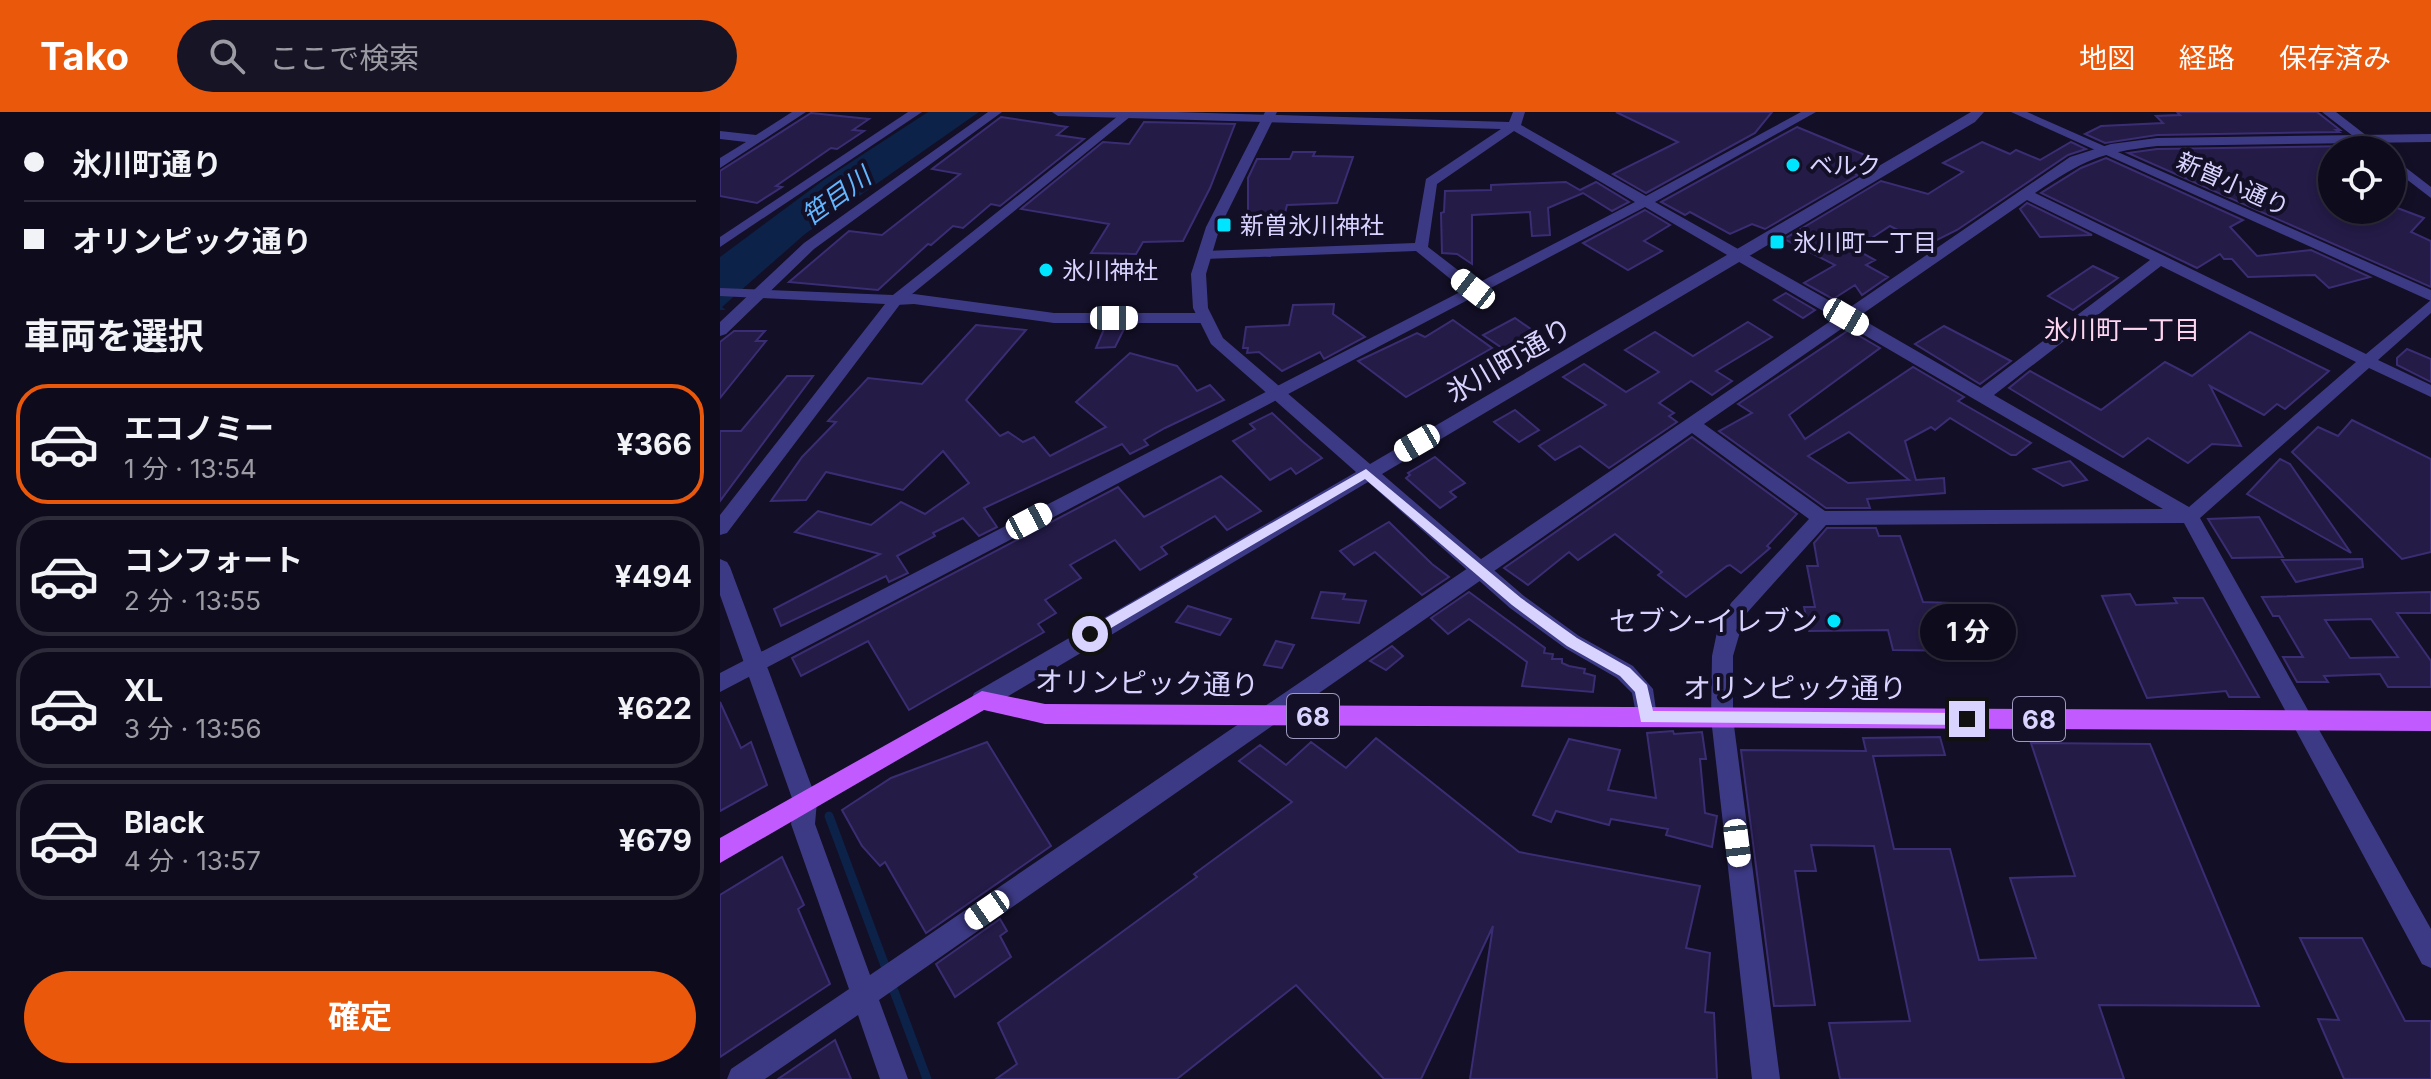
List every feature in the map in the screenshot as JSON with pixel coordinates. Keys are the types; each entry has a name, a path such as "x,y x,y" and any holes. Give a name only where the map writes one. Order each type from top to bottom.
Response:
{"main road":[{"name":"オリンピック通り","path":"982,700 1045,714 2431,721"},
{"path":"720,851 982,700"}],"street":[{"path":"720,164 800,112"},
{"path":"720,243 916,112"},
{"path":"720,331 754,293 809,246 996,112"},
{"path":"1058,112 1516,119 1738,255 2190,516 2431,955"},
{"path":"720,683 1647,201 1810,112"},
{"name":"氷川町通り","path":"982,700 1971,119 1978,112"},
{"name":"新曽小通り","path":"2017,112 2431,296"},
{"path":"2328,112 2362,136"},
{"path":"720,528 896,300 1128,113"},
{"path":"1270,115 1236,174 1204,255 1198,295 1203,318 1217,341 1517,602 1572,642 1625,672 1642,689 1646,717"},
{"path":"1419,247 1422,245 1431,182 1516,119"},
{"path":"720,135 757,139"},
{"path":"2406,138 2431,138"},
{"path":"2416,138 2431,149"},
{"path":"741,1079 2075,160 2102,150 2177,141 2318,140"},
{"path":"2406,173 2431,194"},
{"path":"2026,194 2431,392"},
{"path":"1204,255 1419,247 1473,289"},
{"path":"1983,395 2161,259"},
{"path":"720,292 914,299 1054,318 1203,318"},
{"path":"1691,423 1821,518 2190,516 2431,305"},
{"path":"1766,1079 1722,718 1720,666 1732,620 1744,602 1821,518"},
{"path":"720,567 805,801 803,824 866,993 894,1079"}],"water":[{"name":"笹目川","path":"928,112 979,112 805,234 722,307 726,310 720,310 720,257 825,179"}],"building":[{"path":"1616,112 1772,112 1755,133 1646,193 1613,174 1678,142"},
{"path":"2177,112 2317,112 2340,130 2157,135 2105,143 2085,134 2101,126 2163,123 2156,116 2180,115"},
{"path":"811,113 869,119 853,130 864,131 837,149 831,148 757,203 720,196 720,171"},
{"path":"1001,117 1067,127 1057,135 1084,139 1000,206 991,204 963,228 953,226 931,245 928,244 878,290 789,282 849,231 882,235 960,174 932,169"},
{"path":"1144,122 1235,124 1210,188 1183,241 1143,242 1136,254 1091,253 1109,224 1021,209 1103,142 1129,144"},
{"path":"1797,127 1872,158 1849,172 1858,175 1765,229 1752,224 1730,234 1690,212 1685,215 1661,202"},
{"path":"1982,142 2010,154 2016,150 2040,160 2071,142 2086,149 2068,155 1957,230 1927,245 1890,226 1855,249 1875,260 1866,265 1888,277 1862,295 1855,285 1833,299 1804,283 1835,265 1784,239 1881,181 1928,194 1963,172 1943,163"},
{"path":"2318,147 2318,224 2406,224 2406,211 2424,218 2411,232 2431,241 2431,287 2128,153 2157,149"},
{"path":"1293,152 1353,157 1337,203 1287,205 1284,217 1248,218 1248,178 1257,159 1290,159"},
{"path":"2106,158 2243,220 2230,227 2257,256 2311,250 2370,277 2329,288 2315,275 2248,277 2232,259 2224,259 2220,254 2197,268 2041,193 2081,168"},
{"path":"1566,182 1580,190 1596,182 1629,202 1612,211 1583,193 1548,208 1550,235 1532,236 1530,212 1472,215 1472,264 1457,254 1442,253 1441,213 1444,212 1445,191 1491,190 1491,185"},
{"path":"2027,203 2092,235 2040,237 2020,209"},
{"path":"1645,210 1670,225 1644,241 1662,251 1628,270 1583,243"},
{"path":"2093,266 2118,278 2073,310 2048,296"},
{"path":"1786,293 1815,310 1803,318 1774,300"},
{"path":"1334,304 1333,314 1365,337 1324,359 1320,352 1282,371 1259,352 1247,353 1248,348 1243,348 1246,327 1289,325 1293,305"},
{"path":"1515,318 1542,337 1511,354 1483,335"},
{"path":"1453,320 1492,348 1406,397 1358,361 1417,333 1425,337"},
{"path":"1748,322 1772,337 1716,371 1732,381 1712,395 1691,381 1659,403 1674,413 1669,416 1677,422 1609,468 1580,446 1555,460 1539,446 1606,405 1563,377 1584,364 1626,392 1659,372 1625,350 1655,332 1693,356"},
{"path":"976,325 1026,330 966,400 1000,436 1008,432 1023,442 1034,437 1050,456 1106,427 1076,402 1130,353 1177,366 1197,391 1210,385 1224,400 1144,440 1148,445 1130,454 1122,444 984,508 997,527 979,536 963,518 933,533 935,536 897,556 908,573 889,582 886,576 781,626 774,609 880,554 795,532 818,511 871,525 901,502 925,514 969,483 943,451 903,490 826,472 806,500 771,501 802,457 836,422 828,421 868,378 922,384"},
{"path":"1944,326 2011,361 1980,384 1915,344"},
{"path":"1104,329 1124,329 1115,347 1096,348"},
{"path":"1849,330 1880,348 1789,415 1805,439 1913,367 1964,397 1958,401 2031,443 2016,455 2011,455 1950,418 1935,430 1931,427 1905,441 1916,480 1944,478 1945,493 1867,499 1870,508 1826,508 1719,431 1752,413 1738,404","holes":["1849,432 1909,480 1848,483 1808,456"]},
{"path":"734,331 765,331 756,341 766,341 720,398 720,342"},
{"path":"2250,332 2329,371 2285,409 2277,404 2264,415 2210,386 2241,446 2212,444 2188,463 2148,438 2123,457 2009,388 2030,371 2101,410 2165,362 2192,376"},
{"path":"2407,349 2431,359 2431,382 2397,365 2397,358"},
{"path":"787,376 813,376 720,501 720,431 741,431"},
{"path":"1515,410 1539,430 1519,442 1494,422"},
{"path":"1272,413 1322,458 1296,474 1291,468 1270,480 1233,441 1255,429 1250,424"},
{"path":"2352,420 2431,459 2431,552 2402,559 2292,452 2318,427 2338,436"},
{"path":"1692,437 1797,514 1767,546 1770,548 1741,573 1727,566 1686,597 1658,575 1662,572 1615,534 1578,560 1569,552 1528,585 1504,568"},
{"path":"1435,457 1465,483 1450,492 1456,497 1440,508 1406,478 1410,475 1408,473"},
{"path":"2280,459 2290,464 2351,553 2247,494"},
{"path":"2070,461 2087,480 2063,486 2034,469"},
{"path":"1221,476 1261,511 1227,530 1215,516 1161,547 1167,554 1140,570 1115,540 1070,565 1081,578 1045,600 1056,613 1038,624 1044,632 909,710 868,641 801,676 792,658 1118,487 1144,517"},
{"path":"2259,517 2283,557 2232,558 2208,519"},
{"path":"1389,522 1449,577 1422,595 1375,552 1354,565 1340,551"},
{"path":"1827,528 1876,528 1879,536 1900,536 1923,602 1952,603 1966,651 1893,650 1888,630 1809,631 1804,607 1815,607 1807,566 1818,566 1814,543"},
{"path":"2362,559 2363,567 2296,582 2282,560"},
{"path":"1321,592 1345,594 1343,599 1366,601 1359,623 1312,618"},
{"path":"1469,592 1545,648 1544,653 1553,654 1552,659 1562,659 1562,663 1585,669 1584,673 1595,676 1593,692 1522,686 1527,662 1469,619 1448,634 1431,618"},
{"path":"2431,592 2431,613 2397,613 2431,661 2431,687 2388,687 2380,674 2324,676 2328,682 2297,682 2283,657 2303,657 2279,616 2273,616 2262,597","holes":["2371,619 2398,657 2350,658 2325,620"]},
{"path":"2130,594 2136,605 2177,603 2174,598 2203,598 2259,697 2229,697 2226,691 2147,698 2102,596"},
{"path":"1188,606 1231,619 1220,635 1176,622"},
{"path":"1276,641 1294,645 1282,668 1264,665"},
{"path":"1392,646 1403,656 1386,670 1370,661"},
{"path":"720,702 741,748 751,742 767,785 720,811"},
{"path":"1673,731 1674,734 1702,732 1706,759 1700,759 1705,813 1717,816 1712,847 1666,835 1668,829 1611,819 1609,825 1556,811 1551,822 1533,815 1569,739 1620,750 1608,790 1656,798 1647,733"},
{"path":"1940,737 1945,755 1873,756 1894,849 1950,849 1979,960 2036,958 2010,878 2075,876 2031,743 2150,744 2259,1006 2099,1005 2124,1079 1840,1079 1829,1023 1910,1021 1874,846 1811,845 1816,871 1795,871 1815,1005 1774,1006 1741,750 1866,751 1863,738"},
{"path":"1376,738 1519,852 1700,886 1686,948 1710,953 1705,1012 1714,1013 1717,1079 1470,1079 1493,926 1421,1079 1384,1079 1296,985 1177,1079 996,1079 1017,1064 998,1023 1197,877 1194,874 1292,802 1239,761 1260,745 1286,765 1311,742 1346,768"},
{"path":"987,742 1051,846 926,933 885,862 880,866 862,846 842,810 891,778"},
{"path":"782,857 804,905 798,909 830,984 720,1057 720,895"},
{"path":"1000,919 1007,931 1000,936 1011,957 955,997 936,964"},
{"path":"2300,938 2362,938 2405,1021 2431,1021 2431,1079 2344,1079 2318,1019 2339,1020"},
{"path":"835,1040 851,1079 778,1079"}],"waterway":[{"path":"829,816 887,971"},
{"path":"891,983 927,1079"}],"place":[{"name":"ベルク","path":"1793,165"},
{"name":"新曽氷川神社","path":"1224,225"},
{"name":"氷川町一丁目","path":"1777,242"},
{"name":"氷川神社","path":"1046,270"},
{"name":"セブン-イレブン","path":"1834,621"}],"district":[{"name":"氷川町一丁目","path":"2122,329"}],"route":[{"path":"1090,634 1366,473 1517,602 1572,642 1625,672 1642,689 1646,717 1967,719"}]}
